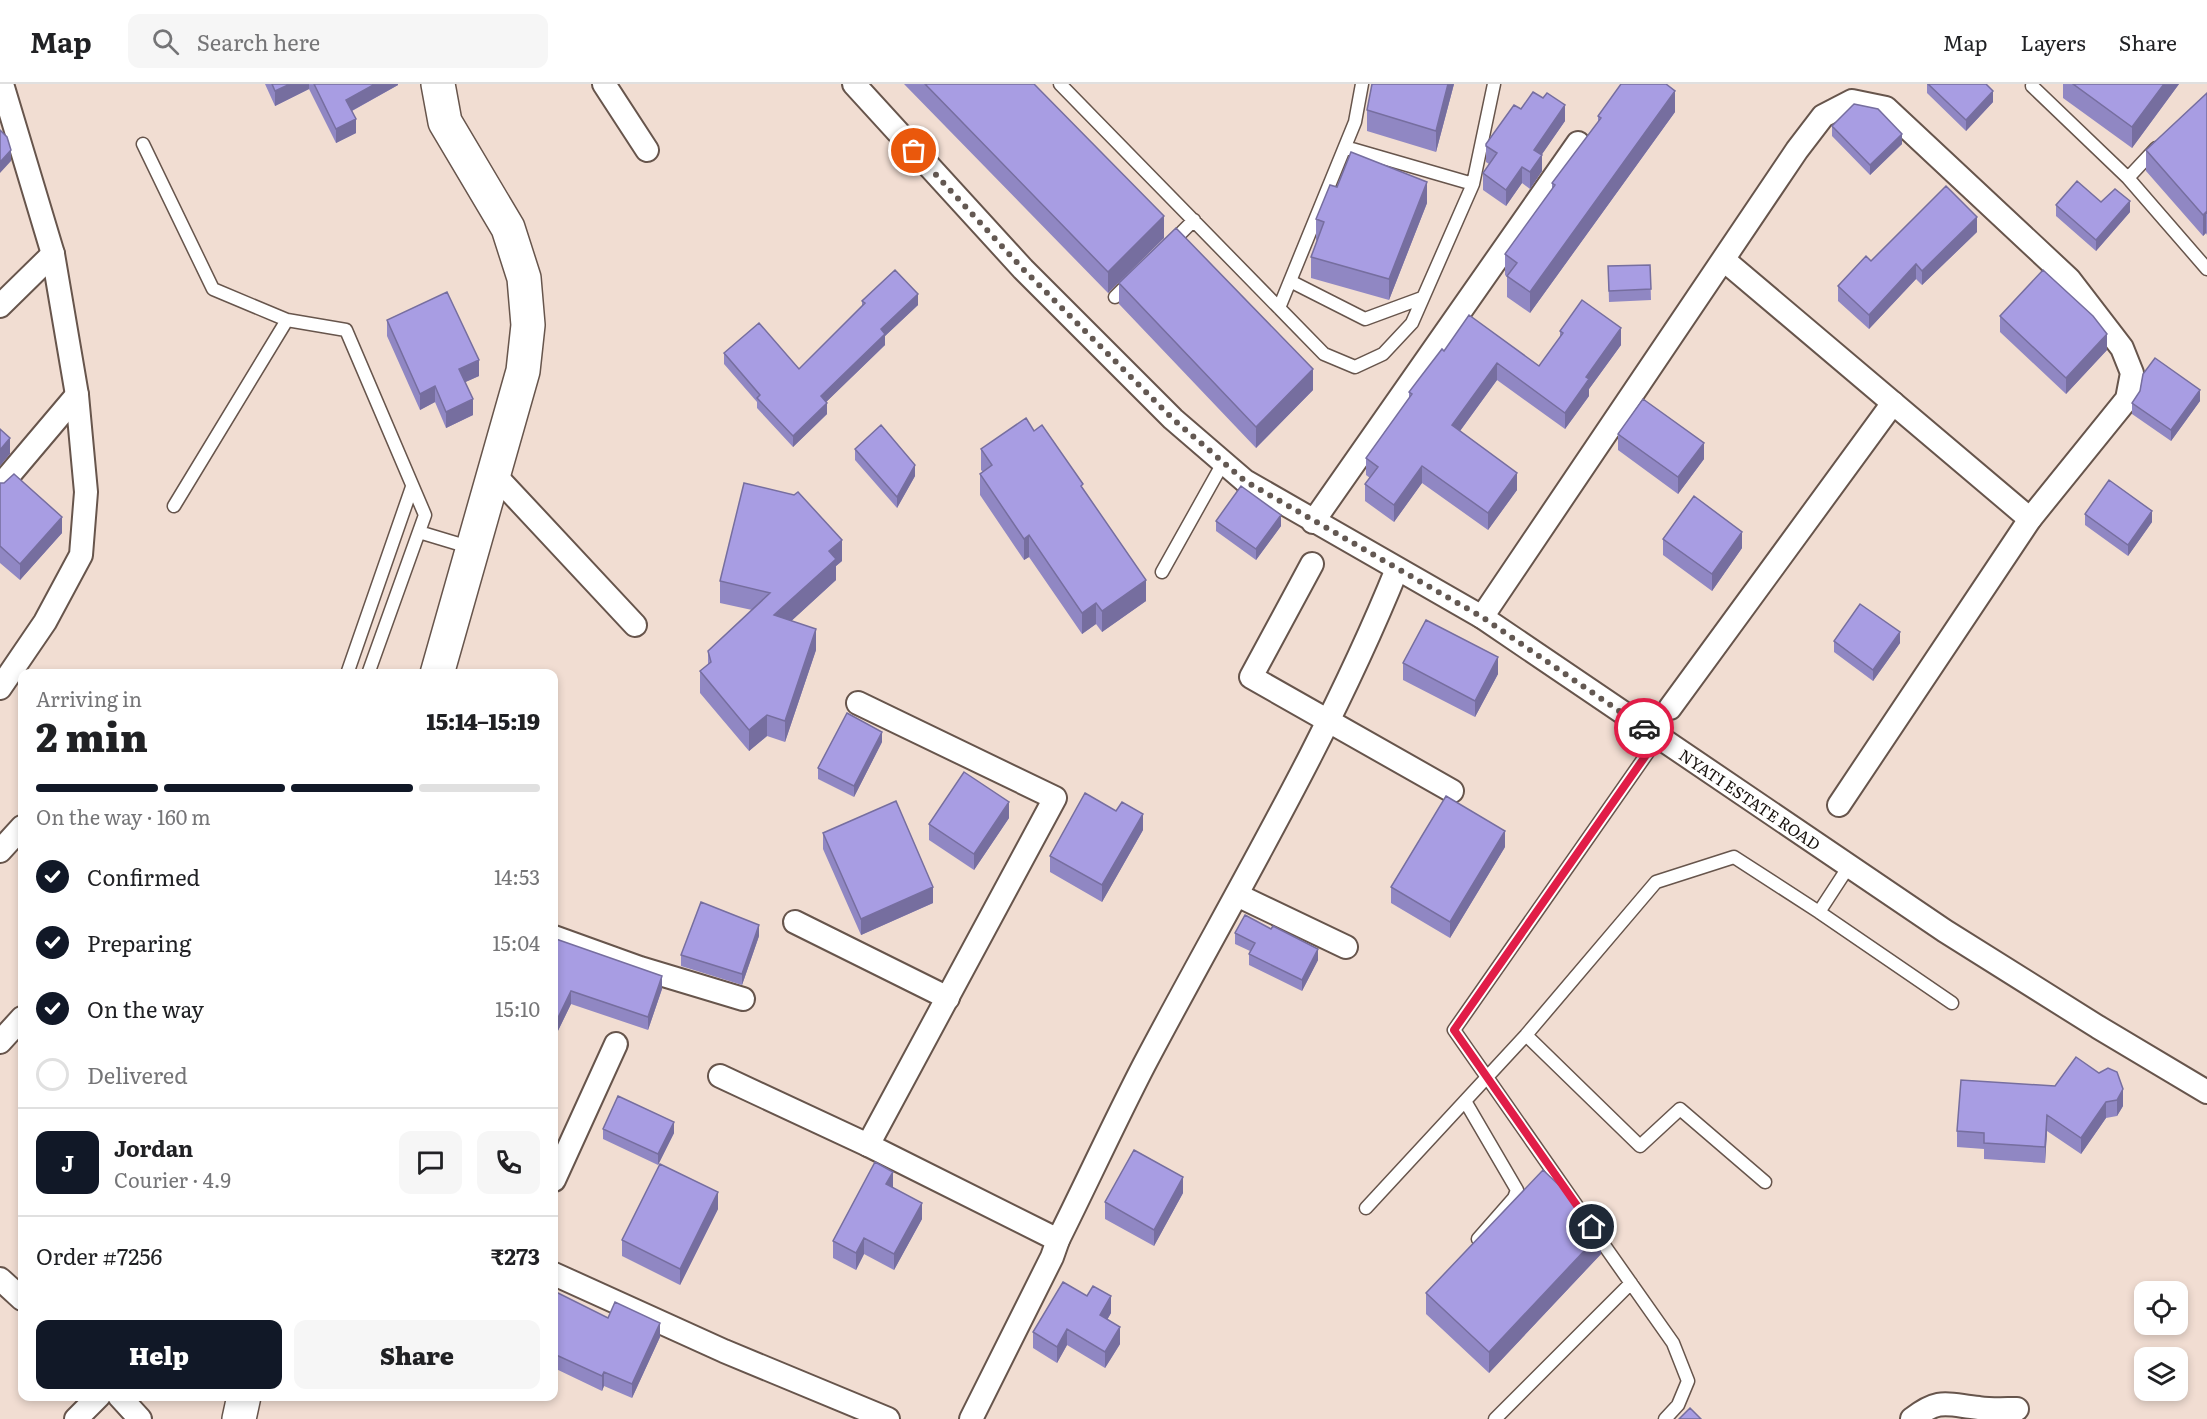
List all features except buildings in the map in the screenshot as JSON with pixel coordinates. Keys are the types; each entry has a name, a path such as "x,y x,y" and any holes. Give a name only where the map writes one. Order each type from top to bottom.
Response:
{"main road":[{"path":"438,84 445,122 507,228 524,278 528,325 523,371 438,669"},
{"path":"239,1419 243,1401"}],"street":[{"path":"604,84 647,150"},
{"name":"NYATI ESTATE ROAD","path":"855,84 1023,269 1173,419 1245,481 1482,617 1945,931 2207,1092"},
{"path":"0,688 45,622 81,555 86,492 77,395 53,254 2,86"},
{"path":"1482,617 1725,260 1797,150 1823,116 1852,101 1886,108 2069,279 2122,348 2132,373 2127,399 2030,519 1839,805"},
{"path":"1313,522 1578,143"},
{"path":"0,306 53,254"},
{"path":"1725,260 2030,519"},
{"path":"0,486 77,395"},
{"path":"1670,708 1893,403"},
{"path":"494,474 635,625"},
{"path":"1312,564 1251,677 1452,791"},
{"path":"970,1419 1052,1257 1058,1240 1143,1067 1237,895 1328,720 1397,569"},
{"path":"858,702 1055,798 868,1145"},
{"path":"0,851 18,831"},
{"path":"1237,895 1346,947"},
{"path":"795,922 948,998"},
{"path":"558,938 640,968 743,999"},
{"path":"0,1042 18,1022"},
{"path":"558,1171 616,1044"},
{"path":"720,1076 868,1145 1058,1240"},
{"path":"558,1276 724,1351 888,1419"},
{"path":"0,1279 18,1295"},
{"path":"76,1419 94,1401"},
{"path":"123,1401 141,1419"},
{"path":"1912,1419 1927,1408 1951,1403 1980,1408 2017,1409"}],"lane":[{"path":"1060,84 1324,354 1355,367 1383,354 1412,323 1473,184 1494,84"},
{"path":"1279,308 1355,122 1362,84"},
{"path":"2032,86 2128,178 2207,269"},
{"path":"2128,178 2169,134"},
{"path":"143,144 213,289 287,320 346,330 425,515 370,669"},
{"path":"1345,147 1473,184"},
{"path":"1162,251 1194,220"},
{"path":"1114,297 1138,274"},
{"path":"1290,281 1365,319 1422,298"},
{"path":"174,506 287,320"},
{"path":"1162,572 1223,463"},
{"path":"348,669 412,487"},
{"path":"419,532 473,548"},
{"path":"1658,738 1454,1030 1673,1342 1688,1381 1677,1405 1665,1419"},
{"path":"1366,1208 1526,1035 1656,882 1734,857 1952,1003"},
{"path":"1819,912 1849,866"},
{"path":"1526,1035 1640,1146 1680,1109 1765,1182"},
{"path":"1465,1101 1516,1190 1514,1198 1471,1246"},
{"path":"1495,1419 1631,1283"}],"way so far":[{"path":"914,151 1023,269 1173,419 1245,481 1482,617 1644,728"}],"route":[{"path":"1592,1227 1454,1030 1658,738 1644,728"}]}
